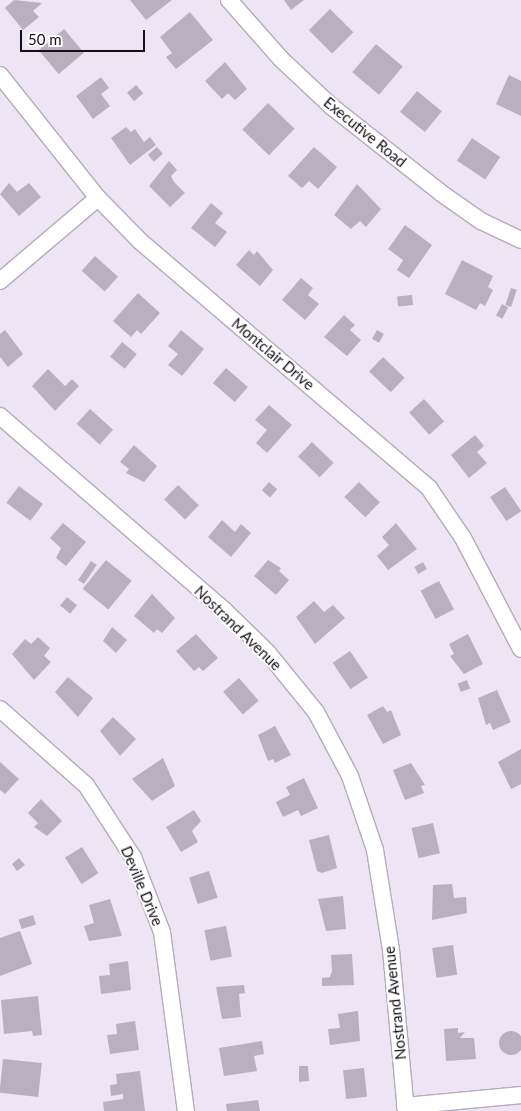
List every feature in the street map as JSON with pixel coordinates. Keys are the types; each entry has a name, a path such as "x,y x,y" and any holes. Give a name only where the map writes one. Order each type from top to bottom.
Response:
{"street":[{"name":"Executive Road","path":"229,0 281,59 331,106 441,193 481,221 520,237"},
{"name":"Montclair Drive","path":"0,75 98,198 140,241 429,488 463,538 521,649"},
{"path":"0,281 98,198"},
{"name":"Nostrand Avenue","path":"0,416 224,610 268,653 316,712 350,776 375,850 391,950 406,1108"},
{"name":"Deville Drive","path":"0,709 86,785 133,857 162,932 186,1111"},
{"path":"406,1108 521,1095"}],"building":[{"path":"14,0 42,3 33,11 39,17 23,30 5,8"},
{"path":"130,0 172,0 146,20"},
{"path":"284,0 304,0 291,10"},
{"path":"330,9 353,32 332,54 309,30"},
{"path":"190,12 213,40 176,69 166,57 172,53 160,37"},
{"path":"64,29 84,53 59,74 39,50"},
{"path":"376,44 403,66 379,95 352,72"},
{"path":"225,62 247,89 235,100 228,93 222,99 205,81"},
{"path":"509,75 521,81 521,116 496,104"},
{"path":"101,77 109,88 101,94 110,106 93,119 76,96"},
{"path":"136,85 143,93 134,101 127,93"},
{"path":"417,91 442,111 425,132 400,112"},
{"path":"268,103 295,129 269,155 242,130"},
{"path":"126,127 131,132 135,129 144,142 150,137 156,145 130,165 111,138"},
{"path":"472,138 500,157 485,179 457,160"},
{"path":"157,147 163,154 154,162 148,155"},
{"path":"314,147 337,167 318,189 309,181 302,188 288,176"},
{"path":"169,161 177,170 171,176 174,182 185,193 170,207 149,186"},
{"path":"9,183 17,192 29,183 41,197 19,216 0,194"},
{"path":"357,184 381,209 366,227 360,221 351,229 334,215"},
{"path":"211,203 223,213 215,223 227,232 215,247 191,228"},
{"path":"405,225 432,245 409,278 397,270 403,260 388,249"},
{"path":"249,250 254,255 257,251 273,270 260,286 236,265"},
{"path":"95,256 118,277 105,292 82,271"},
{"path":"462,260 493,276 488,287 493,290 485,306 480,303 476,310 445,294"},
{"path":"301,278 313,288 308,295 319,304 305,320 282,300"},
{"path":"511,288 517,290 511,307 505,305"},
{"path":"138,293 160,313 141,334 137,330 131,337 113,321"},
{"path":"412,295 413,305 398,307 397,297"},
{"path":"502,304 508,307 502,319 496,316"},
{"path":"344,315 355,325 350,330 361,340 347,356 324,337"},
{"path":"5,330 23,354 8,367 0,357 0,334"},
{"path":"181,330 204,349 182,376 168,365 178,354 168,346"},
{"path":"377,330 384,334 379,343 372,339"},
{"path":"122,342 137,354 125,369 110,357"},
{"path":"383,357 405,378 391,392 369,371"},
{"path":"226,368 248,387 235,402 213,383"},
{"path":"48,369 65,386 72,379 79,386 55,411 32,386"},
{"path":"424,399 444,421 429,435 409,412"},
{"path":"269,405 292,425 267,453 256,443 267,430 255,420"},
{"path":"90,409 113,430 100,445 77,424"},
{"path":"475,435 484,446 477,452 487,463 469,478 451,455"},
{"path":"312,442 334,463 320,477 298,456"},
{"path":"134,445 157,466 144,482 126,473 129,469 120,462"},
{"path":"269,482 277,489 270,498 262,490"},
{"path":"359,482 380,502 365,517 344,497"},
{"path":"178,485 199,505 185,520 164,499"},
{"path":"19,486 43,504 30,521 6,503"},
{"path":"505,487 521,511 506,521 490,497"},
{"path":"222,520 235,532 241,524 251,533 231,557 208,537"},
{"path":"63,523 86,542 66,566 56,558 61,548 50,538"},
{"path":"396,523 417,549 388,570 377,556 389,545 382,537"},
{"path":"106,560 132,581 108,610 83,589"},
{"path":"268,560 281,568 279,571 289,580 276,595 254,576"},
{"path":"91,561 97,565 84,584 78,580"},
{"path":"423,562 427,569 418,574 414,567"},
{"path":"439,581 454,609 435,619 420,591"},
{"path":"152,594 175,618 162,633 157,629 154,633 134,616"},
{"path":"67,597 77,605 70,614 60,606"},
{"path":"314,601 324,612 333,605 345,618 315,644 296,617"},
{"path":"112,627 127,640 116,653 103,641"},
{"path":"196,634 218,658 203,671 199,667 194,671 176,651"},
{"path":"468,634 483,664 464,674 450,656 454,654 449,644"},
{"path":"38,637 50,648 44,656 51,662 34,680 12,654 25,639 31,644"},
{"path":"350,651 368,678 350,689 333,663"},
{"path":"68,677 93,698 78,717 55,692"},
{"path":"239,678 259,701 243,714 223,692"},
{"path":"467,680 470,688 461,692 458,684"},
{"path":"497,690 511,722 493,730 490,723 486,725 478,698"},
{"path":"383,706 387,712 391,710 401,735 383,744 367,715"},
{"path":"113,717 136,739 120,756 100,731"},
{"path":"275,726 291,755 275,763 273,759 268,761 258,735"},
{"path":"521,749 521,784 511,789 498,762"},
{"path":"163,758 175,786 152,801 132,779"},
{"path":"0,762 19,779 5,794 0,790"},
{"path":"411,763 425,785 421,786 424,793 405,800 393,770"},
{"path":"304,778 318,808 301,816 298,810 283,817 276,802 290,795 286,787"},
{"path":"41,799 62,821 47,836 34,827 38,823 28,813"},
{"path":"194,810 201,821 192,831 198,842 181,852 166,827"},
{"path":"433,823 440,853 419,858 412,828"},
{"path":"329,835 337,868 322,873 317,871 309,840"},
{"path":"82,847 98,873 81,884 65,858"},
{"path":"19,858 25,865 17,871 12,864"},
{"path":"209,871 218,898 198,904 189,877"},
{"path":"452,884 454,898 466,897 467,913 432,920 433,885"},
{"path":"343,896 346,929 326,931 318,899"},
{"path":"110,899 122,936 89,941 84,926 94,923 89,905"},
{"path":"33,915 36,925 22,929 19,919"},
{"path":"226,926 232,956 210,961 204,930"},
{"path":"20,931 32,964 0,976 0,938"},
{"path":"453,945 457,975 436,978 432,948"},
{"path":"352,954 354,985 322,986 322,978 330,977 332,971 331,955"},
{"path":"128,961 131,990 101,994 99,976 110,975 109,964"},
{"path":"244,985 245,993 239,994 241,1017 222,1019 216,987"},
{"path":"38,996 42,1035 33,1036 32,1031 4,1034 1,1000"},
{"path":"358,1011 360,1041 330,1045 328,1029 340,1028 338,1014"},
{"path":"135,1021 139,1050 110,1054 107,1035 117,1034 116,1024"},
{"path":"458,1028 458,1033 465,1032 460,1038 474,1038 476,1059 446,1061 444,1029"},
{"path":"511,1031 516,1032 522,1038 522,1048 516,1054 511,1055 506,1054 500,1048 499,1043 500,1038 506,1032"},
{"path":"262,1041 264,1054 254,1056 257,1071 224,1076 219,1048"},
{"path":"3,1059 42,1063 38,1097 0,1093"},
{"path":"299,1066 308,1066 309,1081 299,1082"},
{"path":"364,1068 367,1097 346,1099 343,1070"},
{"path":"140,1071 145,1111 104,1111 103,1102 123,1099 123,1094 111,1096 110,1085 117,1084 116,1074"},
{"path":"258,1100 260,1111 227,1111 226,1104"}]}
